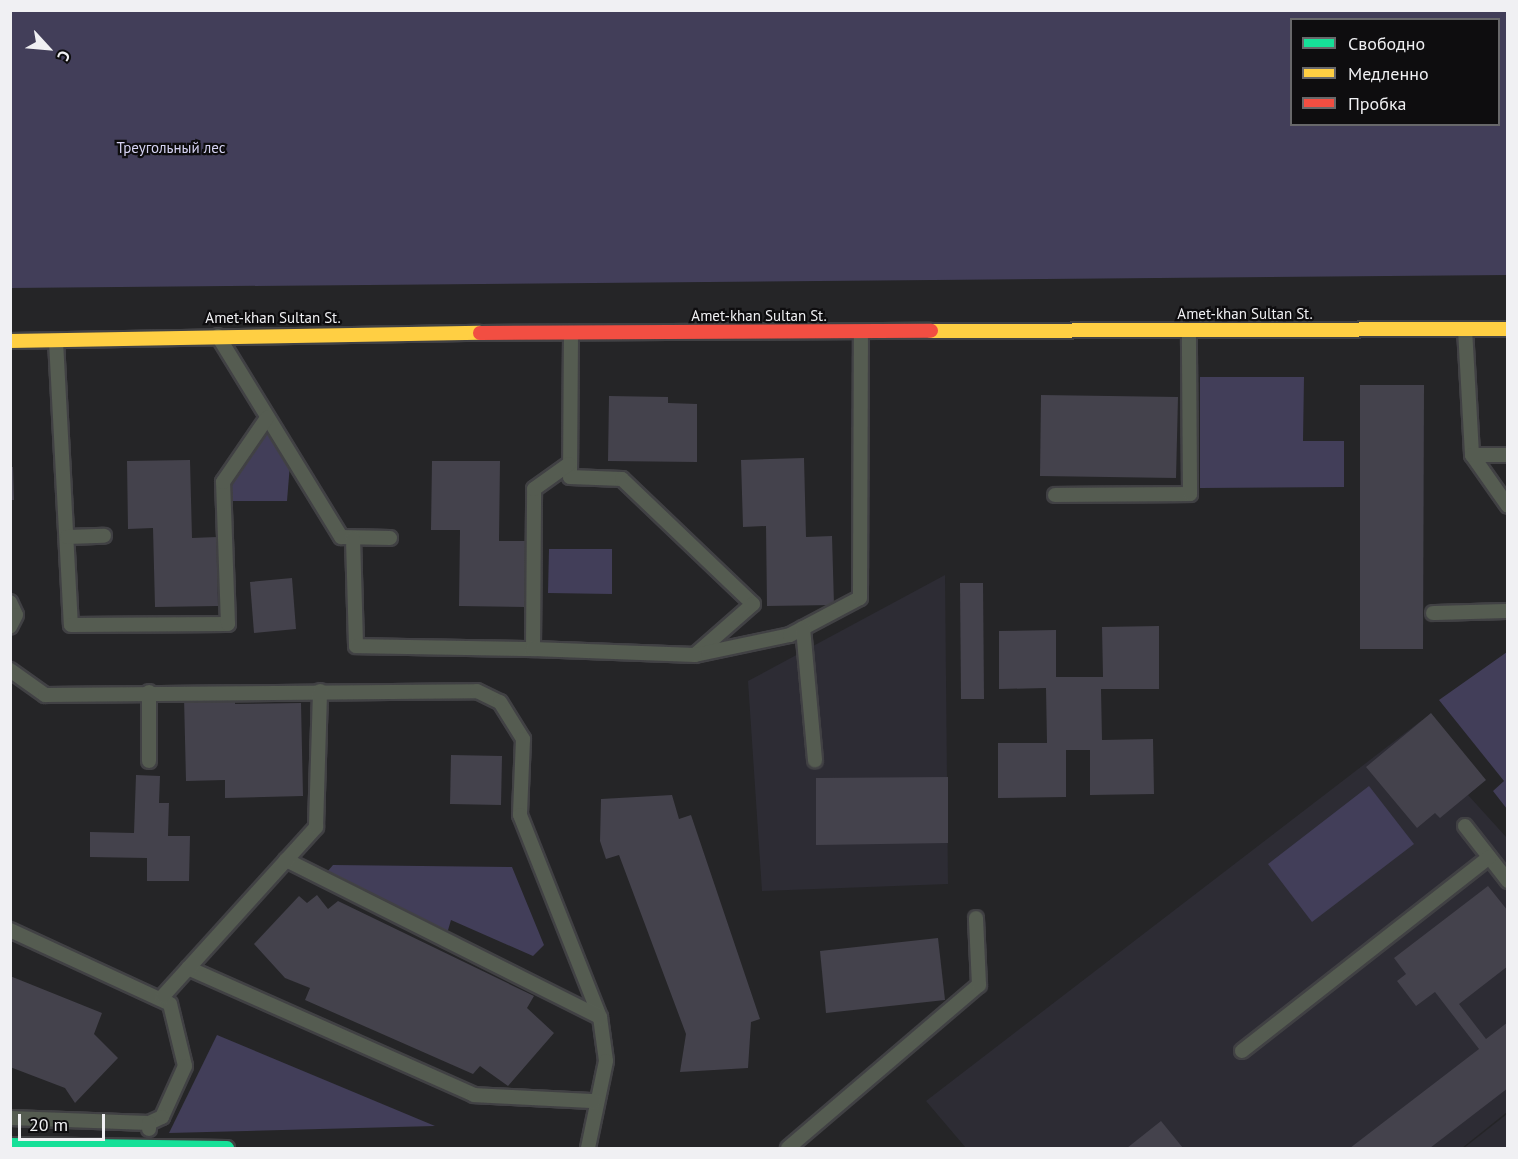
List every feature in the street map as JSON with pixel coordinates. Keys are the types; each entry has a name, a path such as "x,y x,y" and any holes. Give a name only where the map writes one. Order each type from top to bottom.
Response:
{"main road":[{"name":"Amet-khan Sultan St.","path":"10,341 217,334 1189,332 1508,328"},
{"path":"10,1145 227,1149"}],"lane":[{"path":"1465,329 1472,455 1508,506"},
{"path":"353,538 356,646 695,655 803,628 860,598 861,332"},
{"path":"1055,495 1190,494 1189,332"},
{"path":"217,334 341,537 390,538"},
{"path":"571,334 570,477 622,479 753,604 695,655"},
{"path":"56,340 71,625 228,624 223,482 267,418"},
{"path":"1472,455 1508,455"},
{"path":"533,649 534,489 569,464"},
{"path":"67,537 104,536"},
{"path":"10,602 16,615 10,627"},
{"path":"1433,613 1508,611"},
{"path":"803,628 815,760"},
{"path":"10,670 45,695 149,692 477,691 500,702 523,739 520,815 600,1017 606,1061 594,1101 588,1149"},
{"path":"163,996 316,827 320,691"},
{"path":"148,761 149,692"},
{"path":"1464,826 1508,881"},
{"path":"1242,1051 1489,857"},
{"path":"286,860 600,1017"},
{"path":"788,1149 979,985 976,918"},
{"path":"10,930 163,996 170,1004 185,1066 162,1117 149,1123 10,1118"},
{"path":"188,968 474,1095 594,1101"},
{"path":"149,1123 149,1147"}],"shaded area":[{"path":"945,575 948,884 762,891 748,681"},
{"path":"1422,720 1477,787 1468,795 1507,838 1507,1112 1462,1148 966,1148 926,1101"},
{"path":"1507,1114 1507,1148 1464,1148"}],"green space":[{"name":"Треугольный лес","path":"10,11 1507,11 1507,275 11,288"},
{"path":"1200,377 1304,377 1303,441 1344,441 1344,487 1200,488"},
{"path":"267,427 290,464 287,501 231,501 230,483"},
{"path":"549,549 612,549 612,594 548,593"},
{"path":"1507,652 1507,809 1493,791 1504,781 1439,700"},
{"path":"1369,786 1414,844 1312,922 1268,864"},
{"path":"333,865 512,867 544,945 533,956 451,920 446,937 322,878"},
{"path":"217,1035 435,1126 169,1133"}],"building":[{"path":"1360,385 1424,385 1423,649 1360,649"},
{"path":"1041,395 1178,397 1176,478 1040,476"},
{"path":"609,396 668,397 668,403 697,404 697,462 608,461"},
{"path":"804,458 806,537 832,536 834,605 767,606 766,526 743,527 741,460"},
{"path":"190,460 192,538 217,537 218,606 155,607 153,528 128,529 127,461"},
{"path":"432,461 500,461 499,541 526,541 526,607 459,606 460,530 431,530"},
{"path":"10,467 13,467 14,500 10,500"},
{"path":"292,578 296,629 254,633 250,582"},
{"path":"960,583 983,583 984,699 961,699"},
{"path":"1159,626 1159,689 1101,689 1102,740 1153,739 1154,794 1090,795 1090,750 1066,750 1066,797 998,798 998,743 1047,743 1046,688 999,689 999,631 1056,630 1056,677 1103,677 1102,627"},
{"path":"235,696 235,704 301,703 303,796 225,798 225,780 186,781 184,697"},
{"path":"1431,713 1486,780 1440,818 1435,813 1417,828 1366,767"},
{"path":"451,755 502,756 501,805 450,804"},
{"path":"136,775 160,776 159,803 169,803 168,836 190,836 189,881 147,881 147,858 90,857 90,832 134,833"},
{"path":"948,777 948,843 816,845 816,778"},
{"path":"672,795 679,819 691,815 760,1019 751,1022 748,1068 680,1072 686,1034 619,855 606,859 600,841 601,799"},
{"path":"1488,886 1508,911 1508,966 1459,1004 1486,1039 1508,1022 1508,1088 1430,1148 1350,1148 1479,1049 1435,992 1416,1006 1397,981 1406,974 1394,958"},
{"path":"317,895 328,909 338,901 534,996 527,1008 554,1033 508,1086 480,1066 473,1074 305,1000 310,988 285,978 254,944 299,896 307,903"},
{"path":"938,938 945,1000 826,1013 820,951"},
{"path":"10,976 102,1013 94,1034 118,1058 75,1103 65,1088 10,1067"},
{"path":"1161,1121 1183,1148 1127,1148"}],"traffic: fast":[{"path":"10,1145 227,1148"}],"traffic: slow":[{"path":"931,331 1508,329"},
{"path":"10,341 480,333"}],"traffic: jam":[{"path":"480,333 931,331"}]}
